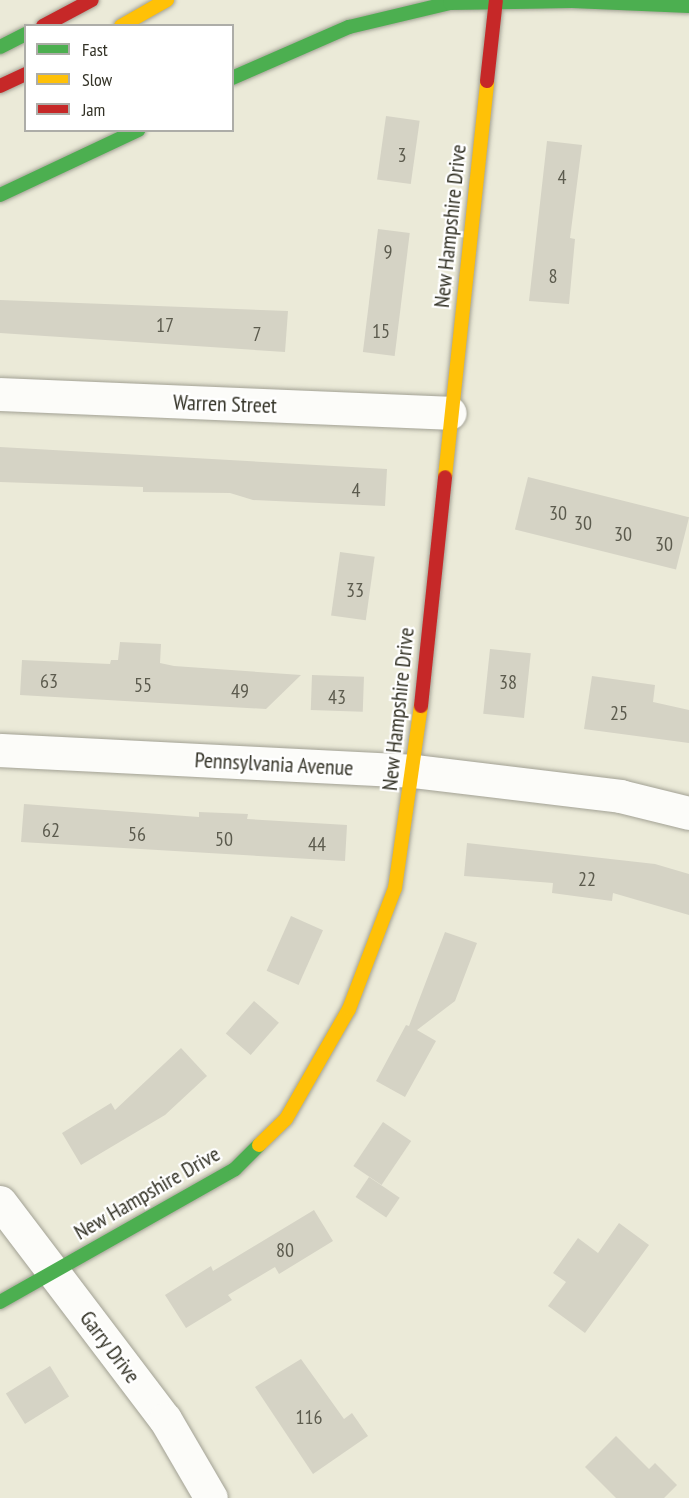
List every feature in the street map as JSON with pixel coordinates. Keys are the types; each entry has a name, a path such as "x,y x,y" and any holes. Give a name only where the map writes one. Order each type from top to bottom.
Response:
{"main road":[{"path":"47,24 92,0"},
{"path":"125,24 167,0"},
{"path":"234,77 349,27 450,3 496,0 689,6"},
{"name":"New Hampshire Drive","path":"0,1302 235,1168 286,1119 349,1009 395,888 414,771 450,413 496,0"},
{"path":"0,47 24,35"},
{"path":"0,86 24,75"},
{"path":"0,195 134,132"}],"street":[{"name":"Warren Street","path":"0,394 450,413"},
{"name":"Pennsylvania Avenue","path":"0,750 414,771 620,796 689,813"},
{"name":"Garry Drive","path":"0,1202 165,1419 211,1498"}],"building":[{"path":"386,116 420,121 411,184 377,179"},
{"path":"547,141 582,145 570,238 575,239 569,304 529,301"},
{"path":"378,229 410,233 395,356 363,352"},
{"path":"0,300 288,311 285,352 0,333"},
{"path":"0,447 387,469 385,506 253,500 230,493 143,492 143,487 0,482"},
{"path":"528,477 689,517 676,570 515,529"},
{"path":"340,552 375,557 366,620 331,615"},
{"path":"120,642 161,644 160,663 174,666 301,675 266,709 20,695 22,660 110,664 111,660 118,660"},
{"path":"490,649 531,653 524,718 483,714"},
{"path":"312,675 364,677 363,712 311,710"},
{"path":"592,676 655,685 653,702 689,710 689,743 584,729"},
{"path":"24,804 199,817 199,812 248,814 247,819 347,825 345,861 21,842"},
{"path":"467,843 655,864 689,874 689,915 613,893 612,901 552,893 553,883 464,876"},
{"path":"291,916 323,930 299,985 267,971"},
{"path":"445,932 477,943 455,1001 417,1030 436,1041 405,1097 376,1081 406,1025 409,1026"},
{"path":"254,1001 279,1023 251,1055 226,1033"},
{"path":"181,1048 207,1076 165,1115 81,1165 62,1133 111,1103 115,1110"},
{"path":"383,1122 411,1141 382,1185 353,1166"},
{"path":"369,1177 400,1198 386,1218 356,1197"},
{"path":"314,1210 333,1241 279,1274 275,1267 228,1295 232,1300 186,1328 165,1295 211,1266 213,1271"},
{"path":"619,1223 649,1245 585,1333 548,1306 566,1282 553,1273 578,1238 598,1253"},
{"path":"301,1359 344,1419 352,1413 368,1436 313,1474 255,1387"},
{"path":"50,1366 69,1397 25,1424 6,1394"},
{"path":"616,1436 649,1469 655,1463 677,1485 664,1498 616,1498 585,1467"}],"traffic: fast":[{"path":"234,77 349,27 450,3 572,1 689,6"},
{"path":"0,47 24,35"},
{"path":"0,195 134,132"},
{"path":"0,1302 235,1169 259,1145"}],"traffic: slow":[{"path":"125,24 167,0"},
{"path":"445,477 487,81"},
{"path":"259,1145 286,1119 349,1009 395,888 421,706"}],"traffic: jam":[{"path":"47,24 92,0"},
{"path":"487,81 496,0"},
{"path":"0,86 24,75"},
{"path":"421,706 445,477"}]}
